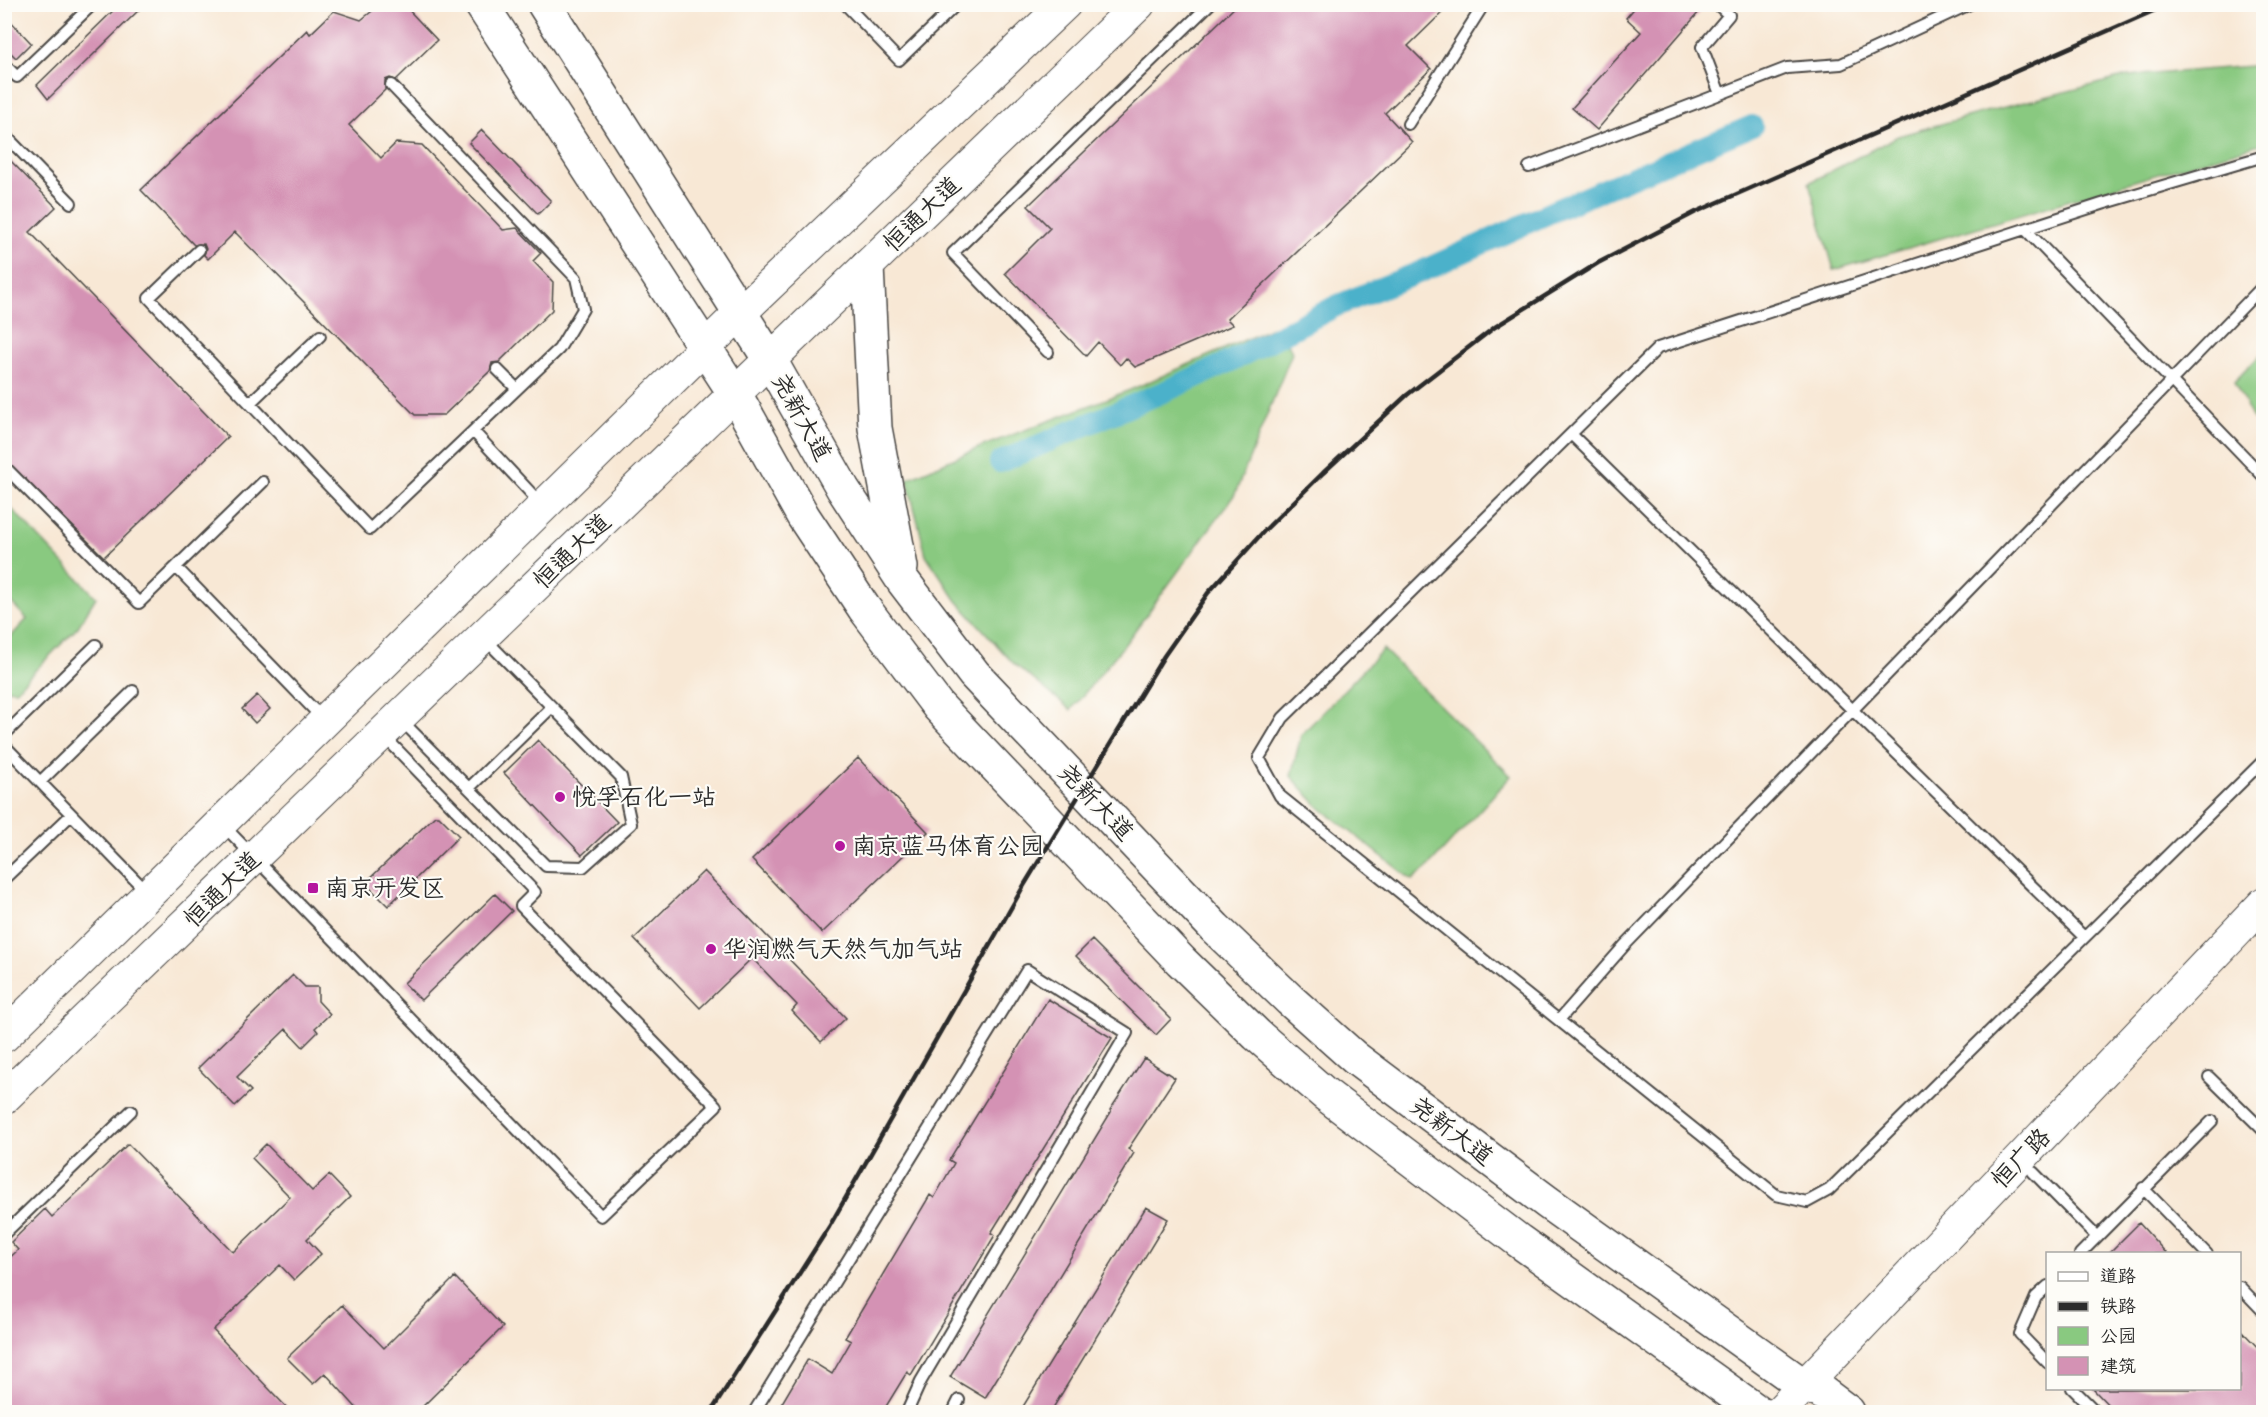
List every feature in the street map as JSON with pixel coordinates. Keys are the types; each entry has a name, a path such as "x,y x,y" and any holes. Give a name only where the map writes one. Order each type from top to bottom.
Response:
{"main road":[{"name":"尧新大道","path":"481,4 735,394 809,525 864,608 938,706 1181,961 1266,1042 1325,1094 1387,1143 1758,1413"},
{"name":"尧新大道","path":"544,4 770,360 843,489 903,581 974,675 1215,928 1355,1058 1808,1396 1848,1413"},
{"name":"恒通大道","path":"4,1036 705,347 1065,4"},
{"name":"恒通大道","path":"4,1098 1139,4"},
{"path":"867,267 875,428 903,581"},
{"name":"恒广路","path":"1808,1396 2264,903"},
{"name":"恒广路","path":"1779,1413 1808,1396 2033,1172 2264,932"}],"lane":[{"path":"4,64 17,77 93,4"},
{"path":"845,4 899,60 957,4"},
{"path":"1048,352 953,253 1210,4"},
{"path":"1408,124 1484,4"},
{"path":"1717,4 1730,15 1702,47 1719,94"},
{"path":"1529,167 1787,68 1841,64 1970,4"},
{"path":"199,250 149,298 370,529 559,349 583,309 576,278 391,85"},
{"path":"4,134 71,203"},
{"path":"2264,156 2025,229 1658,348 1283,718 1259,758 1280,796 1776,1195 1807,1202 1829,1190 2264,760"},
{"path":"2025,229 2264,477"},
{"path":"1559,1020 1624,946 2264,285"},
{"path":"250,403 320,336"},
{"path":"497,369 517,389"},
{"path":"472,431 544,506"},
{"path":"1571,434 2084,937"},
{"path":"4,466 139,603 263,482"},
{"path":"176,567 326,722"},
{"path":"390,726 469,788 546,866 583,867 631,824 621,777 483,637"},
{"path":"4,735 96,645"},
{"path":"40,782 133,691"},
{"path":"469,788 552,707"},
{"path":"222,824 601,1216 716,1106 521,906 535,892 390,726"},
{"path":"4,746 149,895"},
{"path":"4,879 71,815"},
{"path":"754,1413 1027,970 1127,1033 921,1381 907,1413"},
{"path":"2209,1077 2264,1131"},
{"path":"4,1234 131,1111"},
{"path":"2082,1252 2212,1121"},
{"path":"2033,1172 2097,1237"},
{"path":"2143,1188 2205,1252"},
{"path":"2046,1288 2036,1297 2020,1334 2046,1361"},
{"path":"2241,1288 2264,1312"},
{"path":"2073,1390 2096,1413"},
{"path":"953,1413 959,1400"}],"green space":[{"path":"2263,65 2263,143 1834,270 1809,183 1898,136 2128,76"},
{"path":"1281,324 1292,353 1235,494 1125,644 1071,710 1013,663 957,601 926,555 907,479 983,446 1130,390"},
{"path":"2263,352 2263,428 2252,417 2234,382"},
{"path":"5,502 96,597 78,627 16,690 5,689 5,643 27,619 5,596"},
{"path":"1383,649 1511,776 1427,868 1412,880 1318,806 1291,776 1301,735"}],"building":[{"path":"120,4 145,4 48,99 37,85"},
{"path":"381,4 403,4 437,40 396,80 390,78 385,80 385,90 349,125 381,158 396,143 422,145 503,230 517,228 541,253 533,261 553,282 552,310 499,362 492,363 490,371 444,415 415,415 235,232 208,259 204,255 206,249 204,244 194,245 141,190 307,30 310,34 334,11 361,20"},
{"path":"1238,4 1451,4 1408,46 1431,69 1385,113 1412,142 1227,319 1233,325 1135,367 1126,358 1120,365 1098,342 1086,356 1005,273 1050,228 1028,206"},
{"path":"1638,4 1706,4 1597,130 1572,108 1641,32 1626,18"},
{"path":"4,14 31,43 16,58 4,46"},
{"path":"482,130 551,201 538,214 469,143"},
{"path":"4,154 56,207 30,232 228,437 104,557 4,458"},
{"path":"257,695 270,709 255,723 242,709"},
{"name":"悦孚石化一站","path":"538,740 617,822 582,855 504,773"},
{"name":"南京蓝马体育公园","path":"858,758 928,832 822,933 752,860"},
{"path":"435,816 439,816 459,836 388,906 365,883"},
{"name":"华润燃气天然气加气站","path":"704,871 846,1018 821,1042 792,1011 797,1005 752,958 700,1008 634,939"},
{"path":"495,894 512,911 421,1000 404,983"},
{"path":"1092,940 1171,1019 1156,1035 1076,956"},
{"path":"293,975 305,987 318,987 318,1001 330,1014 315,1028 318,1032 303,1047 286,1029 237,1077 251,1091 235,1106 198,1068"},
{"path":"1048,999 1112,1038 991,1233 995,1235 911,1375 907,1372 882,1413 776,1413 808,1359 832,1374 851,1341 845,1338 930,1195 934,1198 954,1163 949,1160"},
{"path":"1144,1058 1175,1078 1128,1149 1134,1153 985,1398 950,1377 1111,1112 1110,1110"},
{"path":"128,1144 233,1252 290,1197 252,1158 266,1144 312,1191 329,1175 350,1197 307,1239 321,1254 294,1280 280,1265 213,1330 292,1413 4,1413 4,1263 18,1250 11,1242 45,1209 52,1217"},
{"path":"1146,1207 1168,1219 1050,1413 1019,1413"},
{"path":"2139,1223 2165,1252 2110,1252"},
{"path":"455,1277 503,1327 416,1413 361,1413 325,1373 313,1384 287,1358 342,1305 384,1348"},
{"path":"2241,1330 2264,1354 2264,1413 2116,1413 2094,1390 2241,1390"}],"waterway":[{"path":"1000,462 1235,359 1336,306 1420,272 1558,209 1752,126"}],"railway":[{"path":"711,1412 829,1227 1023,887 1164,656 1208,593 1264,531 1323,473 1407,395 1495,327 1598,263 1696,212 2169,4"}],"place":[{"name":"悦孚石化一站","path":"560,797"},
{"name":"南京蓝马体育公园","path":"840,846"},
{"name":"南京开发区","path":"313,888"},
{"name":"华润燃气天然气加气站","path":"711,949"}]}
